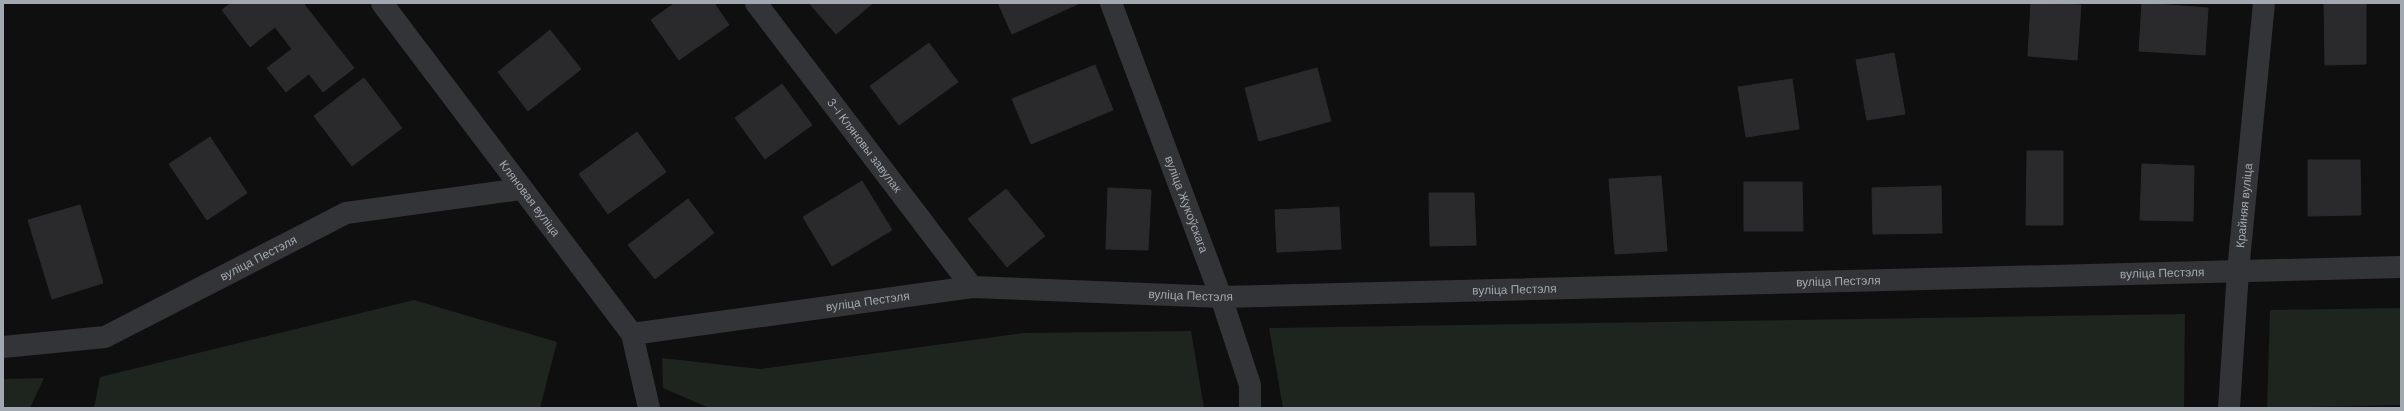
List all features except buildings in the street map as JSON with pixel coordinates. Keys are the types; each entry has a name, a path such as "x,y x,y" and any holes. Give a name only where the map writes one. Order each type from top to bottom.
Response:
{"street":[{"name":"Кляновая вуліца","path":"382,3 632,334 649,408"},
{"name":"3-і Кляновы завулак","path":"756,3 972,287"},
{"name":"вуліца Жукоўскага","path":"1111,3 1221,296 1250,385 1250,408"},
{"name":"Крайняя вуліца","path":"2228,408 2238,271 2264,3"},
{"name":"вуліца Пестэля","path":"3,346 105,337 346,213 521,189"},
{"name":"вуліца Пестэля","path":"632,334 972,287 1221,296 2401,267"}],"shaded area":[{"path":"414,300 557,342 540,408 94,408 100,377"},
{"path":"2401,308 2401,405 2267,408 2270,310"},
{"path":"2185,314 2184,408 1283,408 1269,328"},
{"path":"1191,331 1204,408 709,408 663,388 662,358 760,369 1023,333"},
{"path":"44,378 30,408 3,408 3,379"}]}
